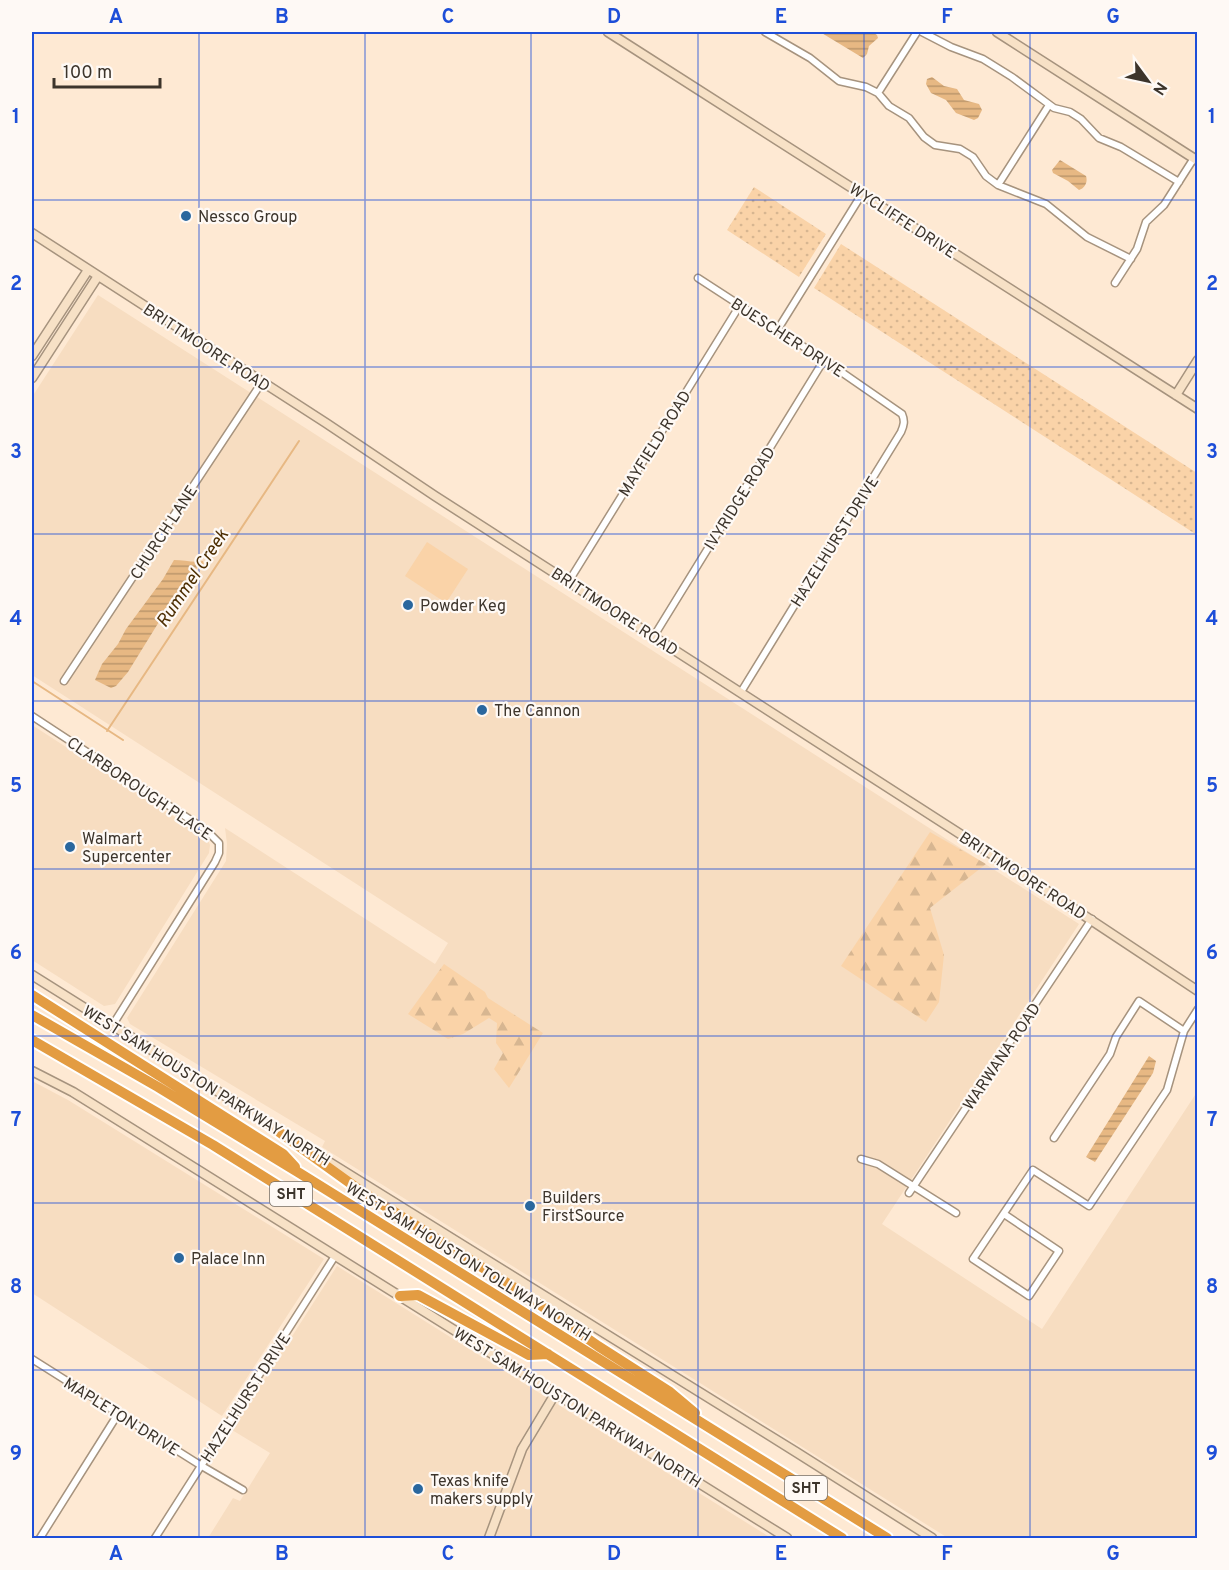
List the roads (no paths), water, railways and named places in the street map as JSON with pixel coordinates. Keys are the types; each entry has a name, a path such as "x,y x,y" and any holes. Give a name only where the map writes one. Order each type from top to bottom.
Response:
{"highway":[{"path":"32,995 283,1154 301,1174"},
{"name":"WEST SAM HOUSTON TOLLWAY NORTH","path":"32,1016 158,1087 301,1174 887,1539"},
{"name":"SHT","path":"32,1040 213,1145 843,1539"},
{"path":"268,1124 361,1191 526,1295 598,1346 670,1392 725,1438"},
{"path":"400,1296 418,1295 529,1355 548,1354"}],"main road":[{"name":"WYCLIFFE DRIVE","path":"608,32 1197,409"},
{"path":"997,32 1196,159"},
{"name":"BRITTMOORE ROAD","path":"32,233 435,496 1092,919 1108,933 1197,990"},
{"path":"32,356 88,270"},
{"path":"32,378 98,276"},
{"path":"1176,395 1197,360"},
{"name":"WEST SAM HOUSTON PARKWAY NORTH","path":"32,975 932,1539"},
{"name":"WEST SAM HOUSTON PARKWAY NORTH","path":"32,1071 73,1092 787,1539"},
{"path":"489,1539 522,1449 555,1394"}],"street":[{"path":"765,32 810,58 839,81 866,87 878,93 889,106 909,118 924,137 935,145 960,149 974,157 986,176 998,185 1046,204 1088,237 1131,259"},
{"path":"878,93 916,32"},
{"path":"922,32 951,47 983,59 1049,105 1082,119 1099,138 1121,147 1179,182"},
{"path":"998,185 1049,105"},
{"path":"1115,283 1137,249 1146,222 1164,206 1187,168 1196,159"},
{"path":"778,329 862,194"},
{"name":"BUESCHER DRIVE","path":"698,278 778,329 877,397"},
{"name":"MAYFIELD ROAD","path":"569,581 740,305"},
{"name":"IVYRIDGE ROAD","path":"654,636 824,360"},
{"name":"CHURCH LANE","path":"64,681 262,382"},
{"name":"HAZELHURST DRIVE","path":"741,692 904,425 902,414 877,397"},
{"name":"CLARBOROUGH PLACE","path":"32,716 206,830 219,843 219,853 215,862 112,1026"},
{"name":"WARWANA ROAD","path":"909,1193 1092,919"},
{"path":"1054,1138 1110,1054 1116,1037 1139,1001 1184,1031"},
{"path":"1004,1214 1059,1251 1029,1296 974,1259 1033,1170 1089,1206 1167,1090 1184,1031 1197,1009"},
{"path":"861,1160 878,1164 957,1213"},
{"name":"HAZELHURST DRIVE","path":"154,1539 335,1256"},
{"path":"32,1370 34,1360"},
{"name":"MAPLETON DRIVE","path":"34,1360 200,1466 243,1490"},
{"path":"40,1539 118,1414"}],"waterway":[{"name":"Rummel Creek","path":"107,731 299,441"},
{"path":"32,681 123,740"}],"place":[{"name":"Nessco Group","path":"186,216"},
{"name":"Powder Keg","path":"408,605"},
{"name":"The Cannon","path":"482,710"},
{"name":"Walmart Supercenter","path":"70,847"},
{"name":"Builders FirstSource","path":"530,1206"},
{"name":"Palace Inn","path":"179,1258"},
{"name":"Texas knife makers supply","path":"418,1489"}]}
